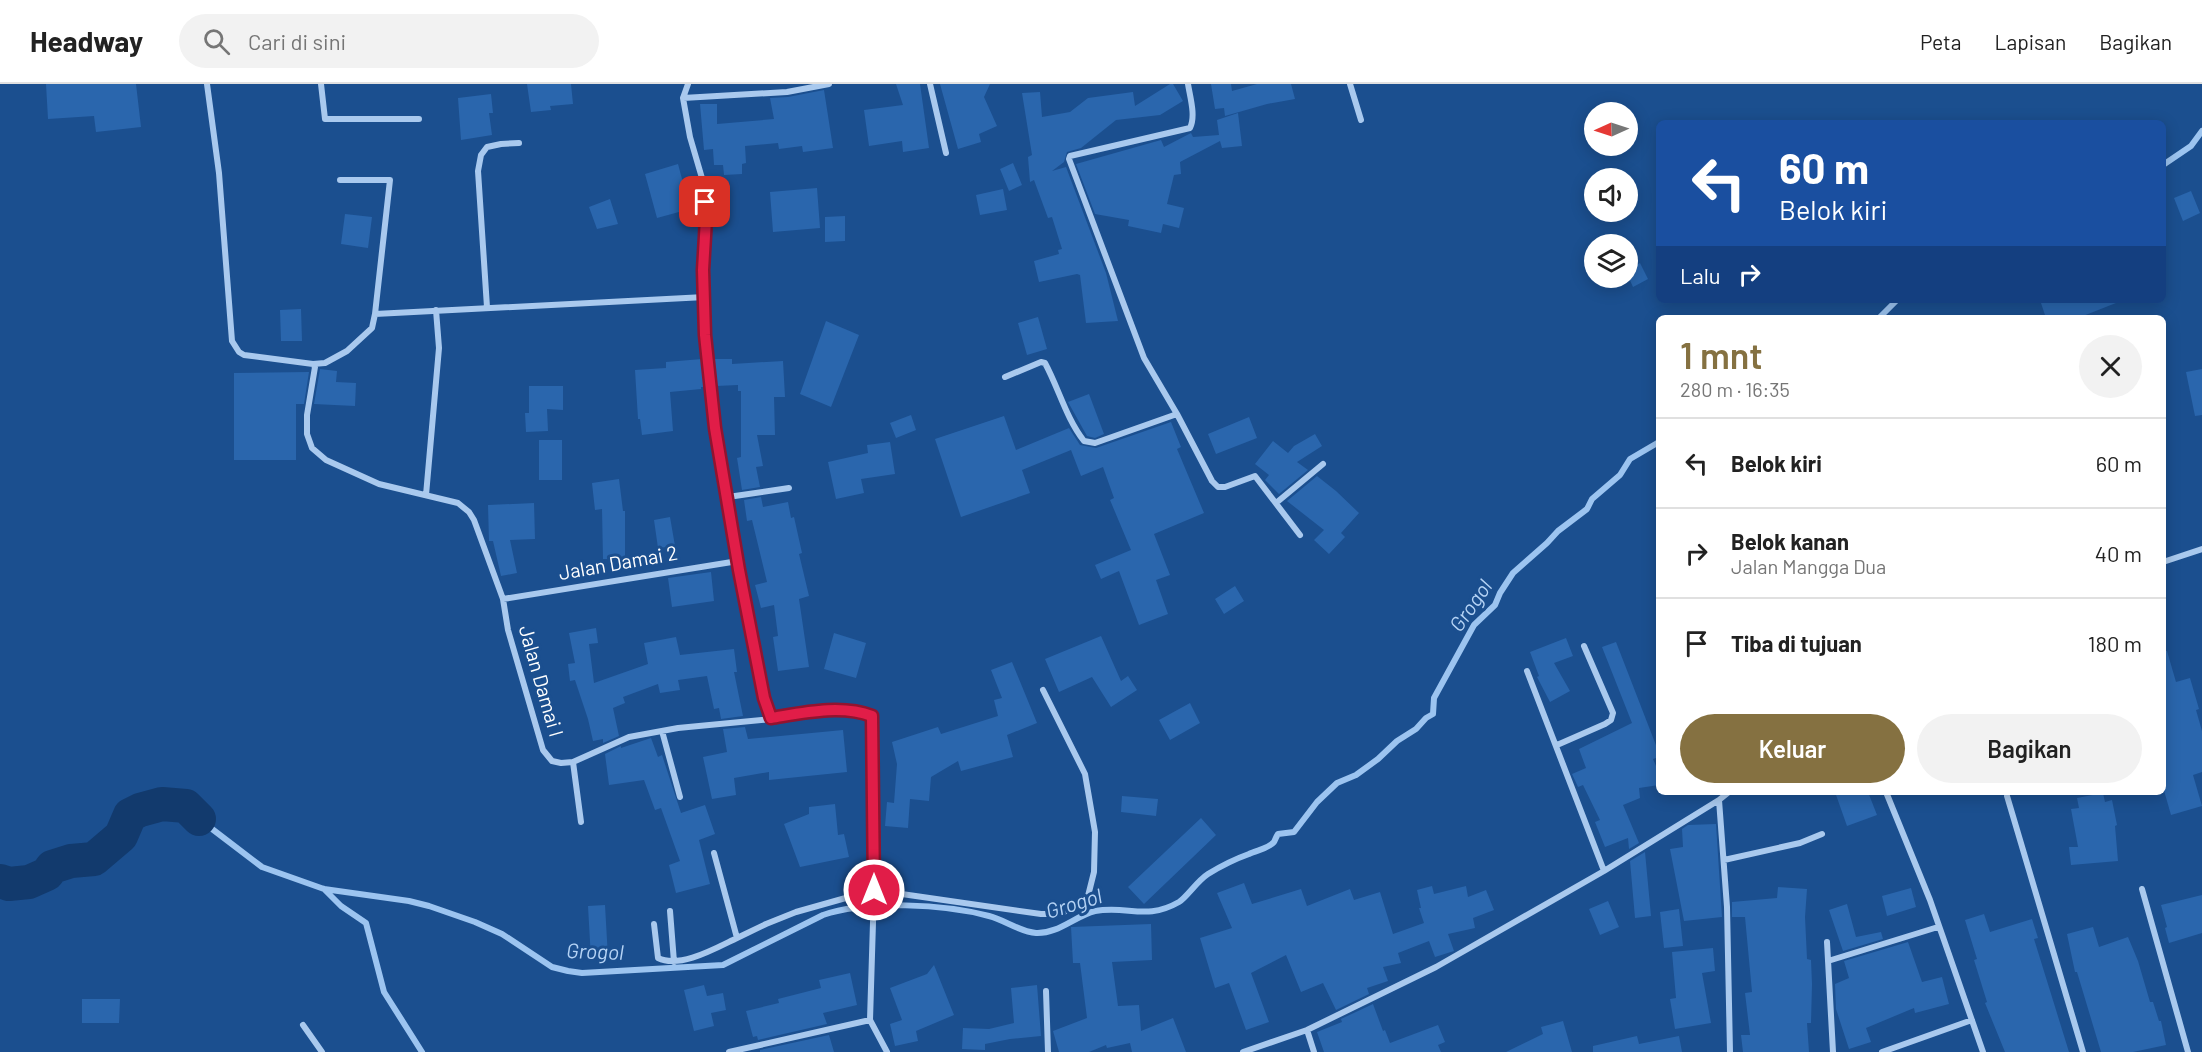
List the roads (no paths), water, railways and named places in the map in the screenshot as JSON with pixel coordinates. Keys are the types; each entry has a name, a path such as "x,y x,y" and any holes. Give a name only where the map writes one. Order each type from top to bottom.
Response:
{"street":[{"path":"207,84 219,173 232,341 238,352 244,356 313,364 325,363 347,351 372,328 390,180 340,180"},
{"path":"321,84 325,119 419,119"},
{"path":"688,84 683,98 690,137 704,185 705,335 715,428 764,698 771,718 811,712 860,711 872,716 874,890 870,1020 887,1052"},
{"path":"683,98 787,92 829,84"},
{"path":"930,84 946,153"},
{"path":"1188,84 1192,115 1190,128 1070,156 1069,159 1144,358 1212,481 1218,487 1225,487 1255,476 1300,535"},
{"path":"1350,84 1361,120"},
{"path":"487,307 478,171 481,155 487,147 519,143"},
{"path":"375,314 705,297"},
{"path":"426,495 439,348 436,310"},
{"path":"1005,377 1041,362 1045,363 1073,424 1084,441 1095,442 1177,414"},
{"name":"Jalan Damai I","path":"313,364 315,367 307,415 307,435 312,448 326,460 379,484 458,503 469,512 474,520 503,599 508,630 543,750 552,761 561,764 573,762 629,737 678,728 771,718"},
{"path":"1276,503 1323,464"},
{"path":"728,497 789,488"},
{"path":"2166,561 2202,549"},
{"name":"Jalan Damai 2","path":"503,599 738,561"},
{"path":"1557,745 1605,724 1611,720 1613,713 1584,646"},
{"path":"1527,671 1604,871"},
{"path":"654,924 658,958 674,962 699,956 796,912 874,890 1041,914 1061,914 1088,896 1094,872 1095,832 1085,774 1043,690"},
{"path":"662,731 680,798"},
{"path":"573,762 581,822"},
{"path":"1243,1052 1306,1030 1436,967 1604,871 1725,795"},
{"path":"1887,795 1930,900 1983,1052"},
{"path":"2007,796 2083,1052"},
{"path":"1719,800 1727,907 1730,1052"},
{"path":"1724,860 1800,843 1822,834"},
{"path":"714,853 737,938"},
{"path":"2142,889 2188,1052"},
{"path":"670,910 674,962"},
{"path":"1828,962 1938,927"},
{"path":"1827,942 1833,1052"},
{"path":"1046,991 1048,1052"},
{"path":"729,1052 870,1020"},
{"path":"1882,1052 1971,1020"},
{"path":"303,1025 322,1052"},
{"path":"1306,1030 1314,1052"}],"waterway":[{"name":"Grogol","path":"2166,163 2191,146 2202,131"},
{"name":"Grogol","path":"1882,315 1894,303"},
{"name":"Grogol","path":"199,819 262,867 324,889 429,906 502,934 552,967 582,973 723,965 823,915 861,907 906,905 971,912 1036,933 1052,931 1095,911 1157,911 1179,902 1213,871 1233,860 1269,846 1278,834 1294,832 1317,802 1337,783 1356,775 1433,714 1434,698 1474,625 1495,605 1513,573 1558,531 1587,509 1592,499 1620,475 1630,459 1656,444"},
{"path":"0,881 9,884 29,882 47,874 52,867 71,861 94,859 121,836 130,815 140,810 162,804 186,806 199,819"},
{"name":"Grogol","path":"324,889 341,906 366,923 384,992 422,1052"}]}
